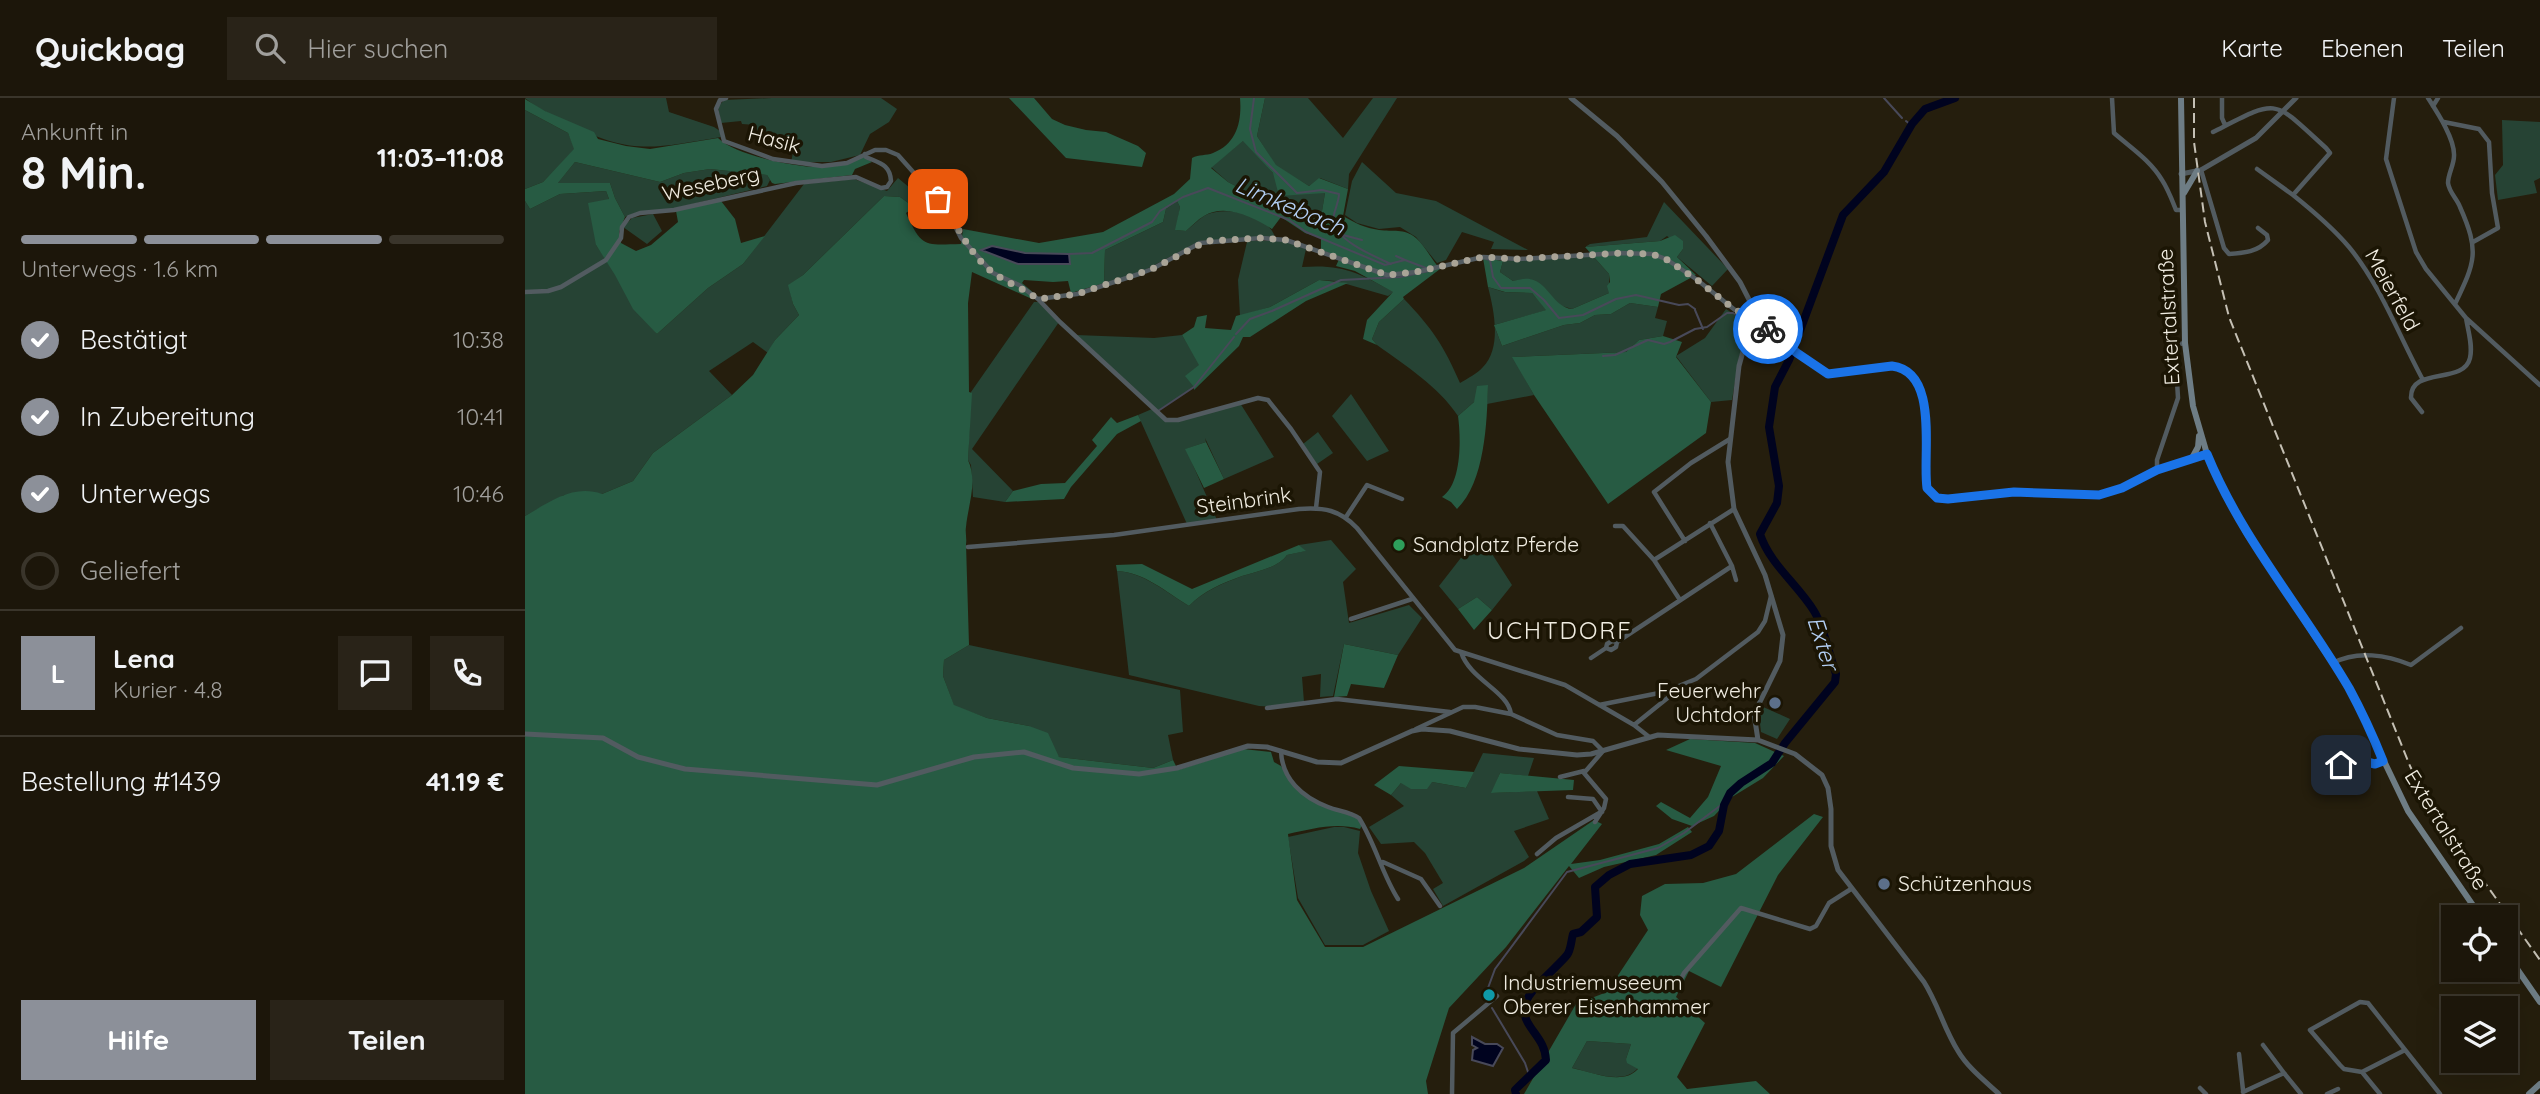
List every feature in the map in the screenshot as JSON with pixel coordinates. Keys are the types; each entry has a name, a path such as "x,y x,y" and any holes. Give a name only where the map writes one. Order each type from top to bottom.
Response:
{"main road":[{"name":"Extertalstraße","path":"2181,98 2185,343 2193,406 2207,454 2242,526 2333,663 2360,710 2408,811 2473,905"},
{"path":"2182,198 2188,184 2199,171"},
{"path":"2192,458 2198,447 2200,430"},
{"path":"2518,970 2540,1002"},
{"path":"2529,1094 2540,1084"}],"street":[{"name":"Hasik","path":"726,98 717,104 716,114 725,141 734,146 773,159 822,166 847,163 865,154"},
{"path":"1571,98 1617,135 1662,182 1740,282 1759,319 1787,346 1828,374 1892,366 1911,374 1918,385 1924,407 1927,488 1937,498 2014,492 2099,495 2122,488 2157,470 2207,454"},
{"path":"2112,98 2114,133 2156,171 2176,210 2182,210"},
{"path":"2222,98 2222,118 2225,125"},
{"path":"2181,174 2199,171 2256,138 2296,98"},
{"path":"2394,98 2386,150 2391,177 2416,252 2426,269 2466,318 2540,385"},
{"path":"2428,98 2436,114 2444,122 2455,155 2449,188 2460,205 2475,255 2455,304"},
{"path":"2433,106 2438,98"},
{"path":"2213,132 2265,104 2274,104 2285,109 2330,153 2293,195"},
{"path":"2444,122 2479,129 2491,149 2498,228 2473,242"},
{"path":"865,154 875,149 898,155 946,209 961,238 993,273 1019,285 1038,299 1166,419 1178,420 1258,398 1268,400 1320,472 1315,508"},
{"name":"Weseberg","path":"525,292 561,286 606,260 621,238 622,227 629,217 640,213 674,210 796,183 856,177 881,188 887,187 891,181 889,170 865,154"},
{"name":"Meierfeld","path":"2257,169 2326,222 2355,255 2376,288 2423,380"},
{"path":"2199,171 2224,248 2229,254 2262,247 2267,235 2258,228"},
{"path":"1038,299 1077,294 1126,278 1152,269 1207,241 1261,238 1286,240 1387,275 1416,272 1483,257 1511,259 1620,253 1652,254 1666,259 1696,279 1735,310 1759,319"},
{"path":"2422,412 2410,395 2423,380 2458,372 2466,366 2470,358 2466,318"},
{"path":"1758,740 1756,709 1780,661 1782,626 1765,575 1734,509 1729,471 1739,366 1745,344 1759,319"},
{"path":"2157,470 2157,460 2178,398 2176,363 2167,350 2168,346 2185,343"},
{"path":"1685,541 1654,492 1691,463 1730,439"},
{"path":"1402,499 1367,485 1346,517 1450,645 1460,651 1550,678 1634,725 1648,736"},
{"name":"Steinbrink","path":"968,547 1112,535 1315,508 1332,510 1346,517"},
{"path":"1654,560 1734,509"},
{"path":"1710,523 1732,566 1736,580"},
{"path":"1615,526 1623,526 1654,560 1680,600"},
{"path":"1591,658 1606,648 1607,644 1616,642 1732,566"},
{"path":"1634,725 1758,632 1765,621 1771,595"},
{"path":"1351,619 1412,600"},
{"path":"2333,663 2347,657 2365,655 2392,658 2411,665 2461,628"},
{"path":"1460,651 1463,660 1475,675 1508,703 1511,714"},
{"path":"1599,705 1682,687"},
{"path":"1267,708 1337,699 1451,712"},
{"path":"525,734 603,738 638,757 685,769 877,785 974,757 1024,752 1073,768 1139,774 1177,768 1248,746 1267,747 1317,762 1342,763 1463,707 1511,714 1557,735 1593,741 1603,751"},
{"path":"1412,731 1450,731 1519,749 1584,755 1648,736 1758,740 1788,751 1822,775 1828,788 1833,858 1838,870 1929,990 1959,1053 1976,1073 2000,1094"},
{"path":"1281,751 1283,768 1300,791 1327,806 1359,818 1398,899"},
{"path":"1560,777 1584,771 1603,751"},
{"path":"2316,778 2350,758 2375,764 2383,761"},
{"path":"1584,771 1604,796 1606,804 1595,822"},
{"path":"1568,797 1593,799 1602,812"},
{"path":"1537,854 1556,838 1602,812"},
{"path":"1382,862 1421,879 1440,906"},
{"path":"1680,991 1676,989 1684,973 1741,908 1810,929 1816,926 1829,902 1851,889"},
{"path":"1452,1094 1453,1032 1497,996"},
{"path":"2405,1051 2362,1072 2344,1069 2310,1030 2360,1002 2368,1003 2439,1094"},
{"path":"2263,1045 2301,1094"},
{"path":"2239,1054 2244,1087 2242,1093"},
{"path":"2362,1072 2380,1094"},
{"path":"2242,1093 2284,1073"},
{"path":"2200,1088 2206,1094"},
{"path":"2327,1094 2338,1089"}],"green space":[{"path":"525,98 666,98 669,112 714,127 720,131 721,137 660,146 626,145 589,134"},
{"path":"881,98 897,109 889,122 870,134 860,155 831,162 791,162 794,148 758,133 756,125 742,124 741,121 721,123 718,107 724,100"},
{"path":"1009,98 1034,98 1052,119 1065,125 1106,132 1138,146 1146,153 1142,167 1066,158"},
{"path":"1240,98 1265,98 1257,136 1276,165 1309,186 1319,178 1348,189 1343,216 1369,228 1412,235 1440,269 1403,297 1404,299 1379,322 1372,339 1377,345 1363,339 1367,320 1393,292 1355,271 1336,266 1340,257 1321,250 1321,238 1305,233 1281,217 1272,229 1239,213 1212,212 1186,231 1175,230 1180,207 1177,201 1166,209 1163,222 1105,250 1104,283 1071,293 1068,281 1024,280 1022,283 1035,294 1032,299 972,272 968,303 969,392 972,393 968,460 972,485 966,531 969,645 944,660 943,676 954,705 987,718 1029,726 1048,733 1059,757 1153,768 1173,760 1178,770 1243,749 1271,752 1274,762 1281,766 1289,779 1312,800 1359,819 1362,825 1360,829 1333,826 1288,834 1297,900 1325,947 1363,947 1524,868 1594,820 1602,824 1571,864 1600,860 1659,844 1688,827 1692,832 1656,855 1604,867 1579,878 1569,866 1506,947 1449,1008 1426,1081 1428,1094 525,1094 525,516 571,493 581,491 602,494 633,481 653,453 732,395 753,375 775,340 799,315 788,285 803,275 884,196 900,197 914,207 906,213 911,224 921,238 932,244 961,244 963,229 1039,243 1103,232 1174,194 1190,179 1192,158 1221,149 1233,138 1239,123","holes":["1243,141 1273,173 1279,196 1325,193 1319,229 1228,182 1211,168"]},
{"path":"1265,98 1308,98 1343,138 1373,98 1397,98 1349,174 1348,189 1320,178 1309,186 1276,166 1257,136"},
{"path":"525,99 545,111 594,132 598,139 626,146 650,149 718,138 751,155 797,165 826,167 863,157 872,162 855,169 852,175 775,184 767,175 710,169 684,173 660,182 575,162 558,183 610,183 625,217 619,232 621,243 636,251 651,245 678,222 676,211 721,201 735,219 741,243 765,236 743,264 708,288 657,334 633,309 596,245 588,203 609,199 606,191 560,194 530,209 525,201 525,189 543,182 574,149 568,133 525,110"},
{"path":"525,110 568,133 575,149 543,182 525,189"},
{"path":"2502,120 2540,122 2540,178 2534,181 2537,193 2498,200 2495,175 2503,165"},
{"path":"1244,140 1273,173 1325,193 1319,230 1228,182 1211,167"},
{"path":"575,162 660,182 684,173 710,169 767,175 770,180 767,186 625,217 610,183 557,184"},
{"path":"1362,162 1396,193 1436,201 1528,250 1491,249 1494,242 1462,232 1446,260 1437,263 1416,237 1400,227 1379,229 1357,223 1345,215 1352,181"},
{"path":"898,178 924,196 914,207 900,197 884,196 803,275 789,285 793,304 799,315 775,340 768,353 753,342 709,371 732,395 653,453 633,481 602,494 564,495 525,516 525,201 530,209 560,194 606,191 609,199 596,245 657,334 708,288 743,264 804,184 854,179 887,191"},
{"path":"1177,201 1180,207 1176,230 1186,231 1204,216 1222,211 1254,217 1264,222 1275,237 1200,241 1141,272 1104,283 1105,250 1163,222 1166,209"},
{"path":"1664,202 1728,269 1712,286 1677,257 1683,249 1667,236 1660,241 1585,247 1590,244 1647,237"},
{"path":"653,214 662,231 647,244 623,227 632,218"},
{"path":"1675,235 1683,241 1683,249 1677,257 1696,275 1661,294 1658,307 1630,303 1611,314 1595,315 1580,323 1564,325 1502,346 1494,325 1546,310 1532,293 1505,292 1488,287 1483,258 1503,261 1500,272 1513,281 1536,281 1560,304 1572,309 1609,293 1609,274 1585,247 1660,241"},
{"path":"1283,241 1306,249 1302,267 1329,267 1350,271 1394,292 1388,296 1336,281 1319,280 1270,307 1240,316 1238,280 1247,242"},
{"path":"1593,256 1609,274 1609,293 1572,309 1559,305 1530,279 1513,281 1500,272 1503,261"},
{"path":"1319,280 1348,283 1306,301 1250,337 1243,337 1239,346 1194,390 1185,376 1199,365 1182,335 1194,327 1197,317 1207,315 1205,328 1231,330 1236,316 1270,307"},
{"path":"1488,287 1504,292 1532,293 1547,310 1495,325"},
{"path":"1404,299 1437,338 1460,383 1478,372 1489,359 1493,350 1495,327 1502,346 1564,325 1580,323 1595,315 1611,314 1630,303 1658,307 1655,318 1667,321 1663,336 1639,340 1626,352 1513,357 1534,395 1487,404 1488,385 1458,416 1431,386 1372,339 1379,322"},
{"path":"1034,302 1038,302 1059,322 972,449 1013,491 1005,502 973,497 971,465 968,460 971,392"},
{"path":"1726,309 1752,326 1739,357 1732,400 1711,402 1676,356 1705,338"},
{"path":"1076,335 1154,338 1182,335 1200,365 1194,387 1157,411"},
{"path":"1663,336 1682,342 1676,357 1711,402 1706,433 1608,504 1534,395 1512,357 1626,352 1639,340"},
{"path":"1488,385 1485,433 1479,468 1474,483 1457,509 1442,497 1449,491 1457,471 1460,448 1458,416 1474,402 1477,386"},
{"path":"1351,394 1389,451 1367,461 1332,416"},
{"path":"1240,403 1274,457 1224,479 1205,438 1206,442 1186,449 1217,520 1187,524 1138,415 1152,409 1168,421"},
{"path":"1138,415 1141,421 1117,434 1071,487 1064,499 1005,502 1013,491 1041,484 1065,483 1097,446 1092,440 1111,417 1117,423"},
{"path":"1318,432 1333,453 1317,464 1303,444"},
{"path":"1206,442 1224,479 1204,488 1185,449"},
{"path":"1331,540 1356,569 1343,582 1349,623 1409,605 1422,618 1398,655 1344,644 1333,696 1320,697 1321,674 1302,677 1304,702 1274,707 1259,706 1129,675 1117,571 1145,579 1189,606 1221,585 1273,566 1287,555 1305,551 1299,545"},
{"path":"1485,543 1512,585 1492,610 1477,597 1458,609 1439,586 1467,550 1471,554"},
{"path":"1299,545 1306,551 1287,555 1273,566 1221,585 1189,606 1146,579 1117,571 1116,565 1142,564 1192,589"},
{"path":"1477,597 1492,610 1474,630 1458,609"},
{"path":"1344,644 1398,655 1384,688 1351,684 1347,696 1334,697"},
{"path":"969,645 1180,690 1183,732 1168,735 1173,760 1153,768 1059,757 1029,726 987,718 954,706 943,676 944,660"},
{"path":"1761,706 1790,719 1777,739 1761,732"},
{"path":"1690,739 1755,743 1784,756 1763,778 1732,797 1714,816 1692,826 1672,819 1656,806 1661,802 1690,818 1708,797 1721,766 1666,750"},
{"path":"1483,753 1534,758 1528,776 1500,773 1492,793 1537,791 1549,819 1514,831 1529,857 1443,906 1433,889 1443,883 1425,853 1414,842 1381,844 1369,827 1404,806 1391,795 1401,783 1432,782 1466,788"},
{"path":"1399,766 1474,772 1466,788 1432,782 1427,789 1411,789 1401,783 1391,795 1374,785"},
{"path":"1500,773 1574,780 1573,790 1491,793"},
{"path":"1814,814 1823,817 1778,875 1721,987 1689,971 1676,997 1705,1023 1677,1077 1687,1089 1756,1081 1770,1094 1524,1094 1576,1004 1607,992 1648,930 1640,915 1642,896 1665,884 1703,883 1736,874","holes":["1587,1041 1631,1044 1627,1063 1638,1069 1632,1074 1616,1077 1572,1068"]},
{"path":"1334,827 1360,831 1358,853 1389,931 1363,945 1325,945 1298,898 1288,837"},
{"path":"1587,1041 1631,1044 1626,1059 1638,1068 1632,1073 1616,1077 1572,1068"}],"water":[{"path":"992,246 1025,253 1069,254 1070,264 1018,264 981,250"},
{"path":"1472,1037 1485,1044 1497,1044 1503,1048 1493,1066 1472,1060 1473,1050 1477,1048 1472,1045"}],"waterway":[{"path":"1254,98 1250,129 1256,152 1297,193 1322,190 1339,194 1333,218 1335,228 1357,247 1391,264"},
{"path":"1884,98 1902,118"},
{"name":"Exter","path":"1516,1094 1515,1090 1546,1060 1542,1045 1525,1017 1525,1003 1567,955 1573,934 1581,932 1597,917 1595,887 1609,875 1630,864 1691,855 1709,846 1719,831 1724,805 1730,793 1772,763 1835,682 1836,674 1818,618 1770,555 1760,534 1777,503 1779,486 1769,427 1775,387 1789,360 1843,215 1884,172 1912,124 1925,109 1955,98"},
{"name":"Exter","path":"1906,121 1911,125"},
{"name":"Limkebach","path":"1069,254 1092,253 1152,222 1160,211 1183,197 1208,188 1289,220 1306,232 1385,265 1405,260 1426,268"},
{"path":"1343,235 1362,240"},
{"name":"Limkebach","path":"1396,256 1405,260"},
{"name":"Limkebach","path":"1486,259 1490,260 1493,277 1501,288 1530,288 1559,318 1583,315 1616,299 1636,295 1679,305 1688,304 1695,309"},
{"path":"1236,334 1250,319 1341,280 1400,277 1429,271"},
{"path":"1695,310 1703,329"},
{"name":"Limkebach","path":"1603,356 1615,355 1648,340 1664,344 1670,342 1695,329 1707,327 1727,313 1733,313 1752,324"},
{"path":"1758,328 1790,356"},
{"path":"1158,411 1194,387 1234,337"},
{"path":"1487,1000 1484,992 1495,969 1567,872 1658,848 1684,833 1725,802"},
{"path":"1492,1008 1525,1063 1529,1075"}],"railway":[{"path":"2194,98 2194,142 2205,222 2229,317 2410,766 2428,803 2540,960"}],"way so far":[{"path":"938,199 961,238 993,273 1019,285 1038,299 1077,294 1126,278 1152,269 1207,241 1261,238 1286,240 1387,275 1416,272 1475,257 1519,259 1620,253 1652,254 1666,259 1696,279 1735,310 1759,319 1768,329"}],"place":[{"name":"Sandplatz Pferde","path":"1399,545"},
{"name":"Feuerwehr Uchtdorf","path":"1775,703"},
{"name":"Schützenhaus","path":"1884,884"},
{"name":"Industriemuseeum Oberer Eisenhammer","path":"1489,995"}],"district":[{"name":"UCHTDORF","path":"1560,631"}],"route":[{"path":"1768,329 1828,374 1892,366 1911,374 1918,385 1924,407 1927,488 1937,498 2014,492 2099,495 2122,488 2172,464 2207,454 2233,511 2348,686 2383,761 2375,764 2350,758 2341,765"}]}
